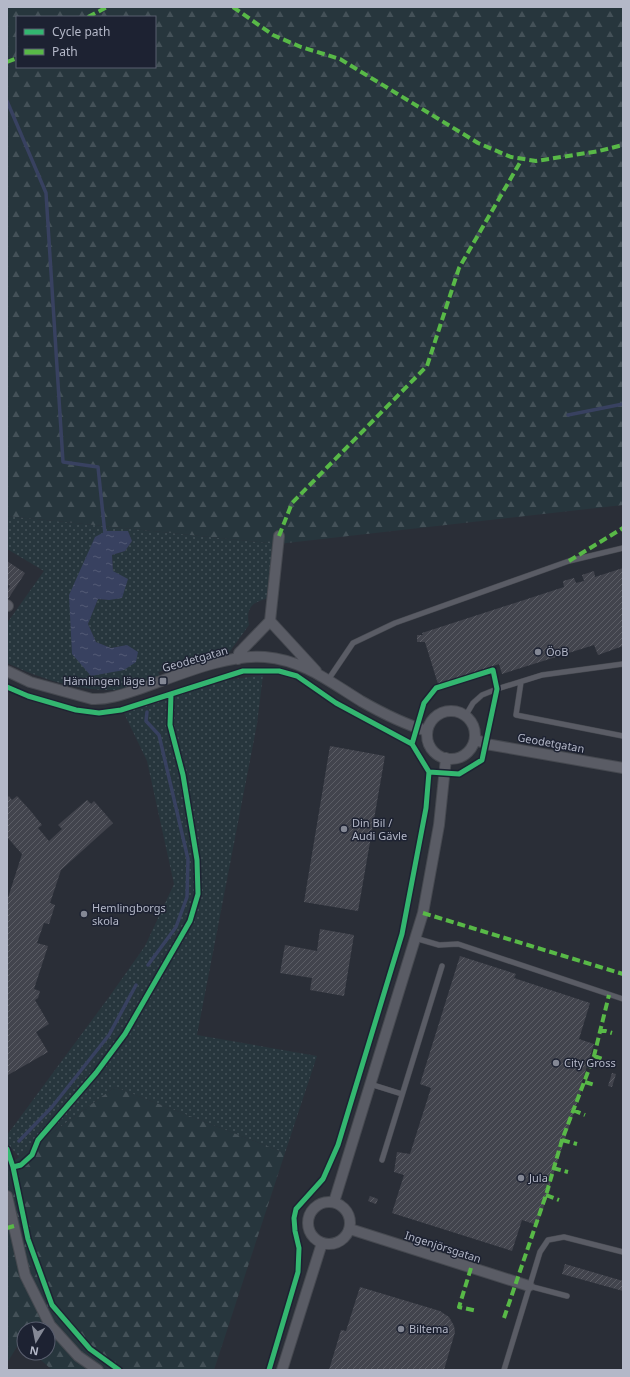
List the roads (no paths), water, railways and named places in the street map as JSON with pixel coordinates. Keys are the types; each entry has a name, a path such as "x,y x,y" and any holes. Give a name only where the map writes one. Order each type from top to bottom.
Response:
{"street":[{"path":"238,659 239,653 270,621 279,536"},
{"path":"270,621 316,671"},
{"name":"Geodetgatan","path":"7,671 30,682 92,699 99,699 118,696 220,662 265,657 291,662 316,671 379,711 403,723 427,731"},
{"path":"452,710 466,715 474,726 475,739 468,753 454,759 446,758 433,751 429,745 427,731 433,718 439,714 452,710"},
{"name":"Geodetgatan","path":"475,739 486,744 623,768"},
{"path":"334,1202 423,913 433,862 446,758"},
{"path":"7,1196 25,1275 50,1325 78,1356 98,1370"},
{"path":"334,1202 346,1209 349,1215 350,1229 342,1240 328,1244 322,1243 315,1239 308,1227 310,1213 320,1203 334,1202"},
{"name":"Ingenjörsgatan","path":"350,1229 529,1286"},
{"path":"282,1370 322,1243"}],"lane":[{"path":"328,680 352,643 395,623 569,561 623,548"},
{"path":"466,715 473,702 482,695 542,675 623,664"},
{"path":"521,682 516,715 623,736"},
{"path":"415,938 439,945 458,944 623,999"},
{"path":"382,1160 442,966"},
{"path":"370,1084 402,1094"},
{"path":"504,1370 540,1252 548,1240 564,1237 623,1252"},
{"path":"529,1286 567,1296"}],"water":[{"path":"106,531 128,531 132,541 125,551 112,555 113,571 128,579 122,598 109,600 98,599 88,624 96,642 111,648 127,645 138,652 136,662 124,670 91,676 72,654 69,595 95,537"}],"waterway":[{"path":"7,101 46,193 63,462 98,467 105,534"},
{"path":"568,415 623,404"},
{"path":"147,712 146,721 159,735 188,859 187,897 176,927 148,965"},
{"path":"19,1141 52,1107 109,1035 136,985"}],"place":[{"name":"ÖoB","path":"538,652"},
{"name":"Hämlingen läge B","path":"163,681"},
{"name":"Din Bil / Audi Gävle","path":"344,829"},
{"name":"Hemlingborgs skola","path":"84,914"},
{"name":"City Gross","path":"556,1063"},
{"name":"Jula","path":"521,1178"},
{"name":"Biltema","path":"401,1329"}]}
